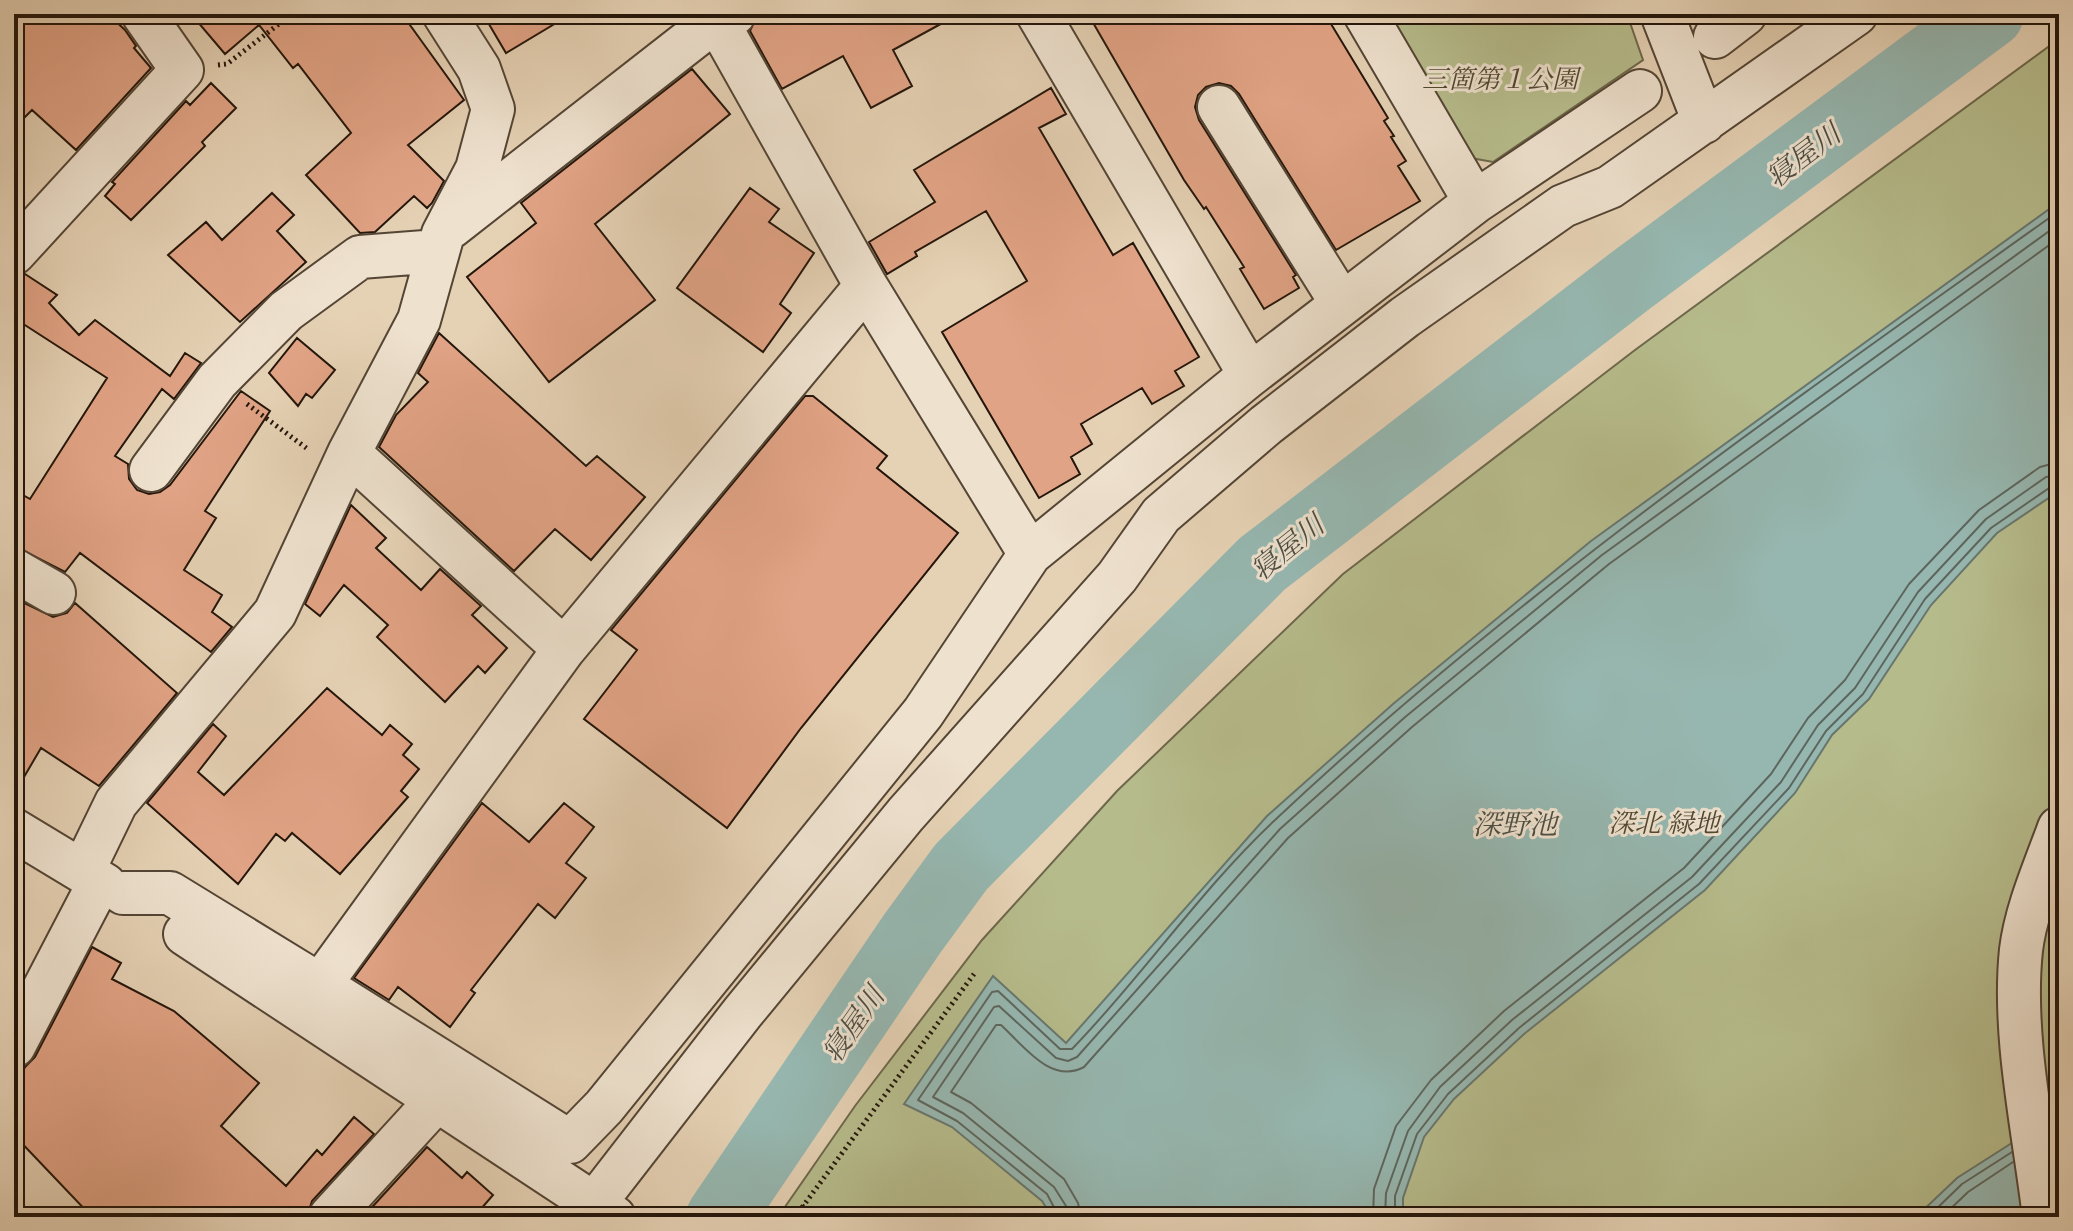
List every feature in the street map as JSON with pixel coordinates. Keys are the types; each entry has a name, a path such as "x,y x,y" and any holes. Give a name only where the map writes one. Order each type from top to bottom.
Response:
{"street":[{"path":"14,253 182,70 143,14"},
{"path":"14,1046 102,883 116,803 275,613 345,463 419,320 440,242 477,169 493,109 479,69 444,14"},
{"path":"1038,14 1250,375"},
{"path":"1365,14 1475,202"},
{"path":"1662,14 1704,122"},
{"path":"14,830 102,883 437,1100 597,1212 743,1012 906,814 1117,577 1161,515 1266,425 1405,317 1563,206 1610,187 1856,14"},
{"path":"151,470 217,381 286,311 360,257 440,242 721,16 866,286 1030,554"},
{"path":"102,883 170,893 570,1142 604,1107 923,713 1030,554 1250,375 1475,202 1640,91"},
{"path":"1219,107 1342,304"},
{"path":"320,985 564,649 866,286"},
{"path":"345,463 564,649"},
{"path":"14,570 54,593"},
{"path":"2044,1217 2021,1029 2021,949 2040,880 2059,828"},
{"path":"330,1217 437,1100"}],"path":[{"path":"182,70 227,64 292,14"},
{"path":"217,381 345,463"},
{"path":"795,1217 974,974"},
{"path":"802,1206 820,1217"}],"green space":[{"name":"三箇第１公園","path":"1388,14 1627,14 1643,60 1493,162 1471,158"},
{"name":"深北 緑地","path":"2059,39 2059,1217 778,1217 855,1106 982,940 1117,791 1343,574 1635,350"}],"water":[{"name":"深野池","path":"2059,202 2059,491 1997,533 1931,605 1869,699 1832,735 1795,793 1705,890 1524,1034 1454,1099 1424,1137 1403,1198 1403,1217 1052,1217 1042,1201 952,1127 904,1104 993,976 1066,1043 1267,816 1393,704 1591,541"},
{"path":"2059,1113 2059,1217 1916,1217 1957,1178"}],"building":[{"path":"14,14 108,14 125,30 136,46 134,48 151,68 76,150 32,110 14,128"},
{"path":"191,14 402,14 464,100 408,145 444,181 432,203 427,208 414,196 375,232 360,233 306,175 351,133 298,64 293,68 259,25 225,54"},
{"path":"483,14 571,14 506,53"},
{"path":"757,14 959,14 893,50 912,86 871,108 843,56 782,89 750,31"},
{"path":"1088,14 1325,14 1388,118 1384,121 1406,161 1398,166 1420,201 1336,250 1239,94 1231,86 1219,83 1206,87 1198,95 1195,107 1199,120 1296,275 1293,277 1299,288 1264,309 1240,269 1244,267 1206,207 1204,209 1184,180"},
{"path":"692,69 730,114 595,224 655,300 549,382 467,277 536,223 521,203"},
{"path":"211,83 236,108 202,142 205,146 131,220 105,196 115,184 112,182 186,101 190,105"},
{"path":"1051,88 1066,114 1039,128 1113,255 1133,243 1199,357 1175,371 1184,386 1152,404 1142,388 1081,424 1092,444 1071,457 1080,474 1039,498 942,332 1027,281 986,211 915,252 917,256 887,274 869,242 935,202 914,170"},
{"path":"750,188 779,209 769,222 814,253 780,304 791,313 763,352 677,288"},
{"path":"272,193 294,215 277,231 306,262 240,322 168,255 206,222 222,240"},
{"path":"25,274 57,295 49,303 79,335 95,320 170,376 185,353 201,363 174,399 162,389 115,456 128,464 129,479 137,490 149,494 160,492 170,485 241,391 270,411 205,511 216,518 184,570 222,595 212,612 232,627 211,652 80,553 65,572 14,546 14,490 30,499 107,378 14,318 14,276"},
{"path":"439,333 586,466 597,456 645,497 591,560 555,529 514,571 379,447 396,415 428,382 418,373"},
{"path":"297,338 335,370 312,398 306,394 298,406 269,373"},
{"path":"805,396 813,396 887,456 877,468 958,533 801,728 727,828 584,719 637,650 611,630"},
{"path":"351,505 386,538 376,548 421,590 440,569 481,606 472,615 507,648 485,673 478,666 445,702 377,637 388,625 344,585 320,616 305,604"},
{"path":"14,598 53,617 67,613 75,603 177,693 99,786 41,748 14,794"},
{"path":"327,688 382,735 390,725 412,744 403,755 419,769 401,791 408,797 340,874 292,833 285,841 276,834 238,884 147,803 213,724 226,736 198,772 224,795"},
{"path":"482,803 529,842 564,803 594,827 566,863 586,878 555,918 538,904 471,990 475,993 450,1027 398,987 389,1000 354,978"},
{"path":"92,947 121,963 112,979 174,1011 259,1083 221,1126 286,1186 317,1150 322,1155 354,1117 374,1134 312,1201 307,1217 92,1217 14,1135 14,1088 25,1067 35,1057"},
{"path":"427,1147 462,1178 467,1172 493,1195 474,1217 363,1217"}],"waterway":[{"name":"寝屋川","path":"720,1217 961,867 1262,564 1630,281 1990,14"}]}
